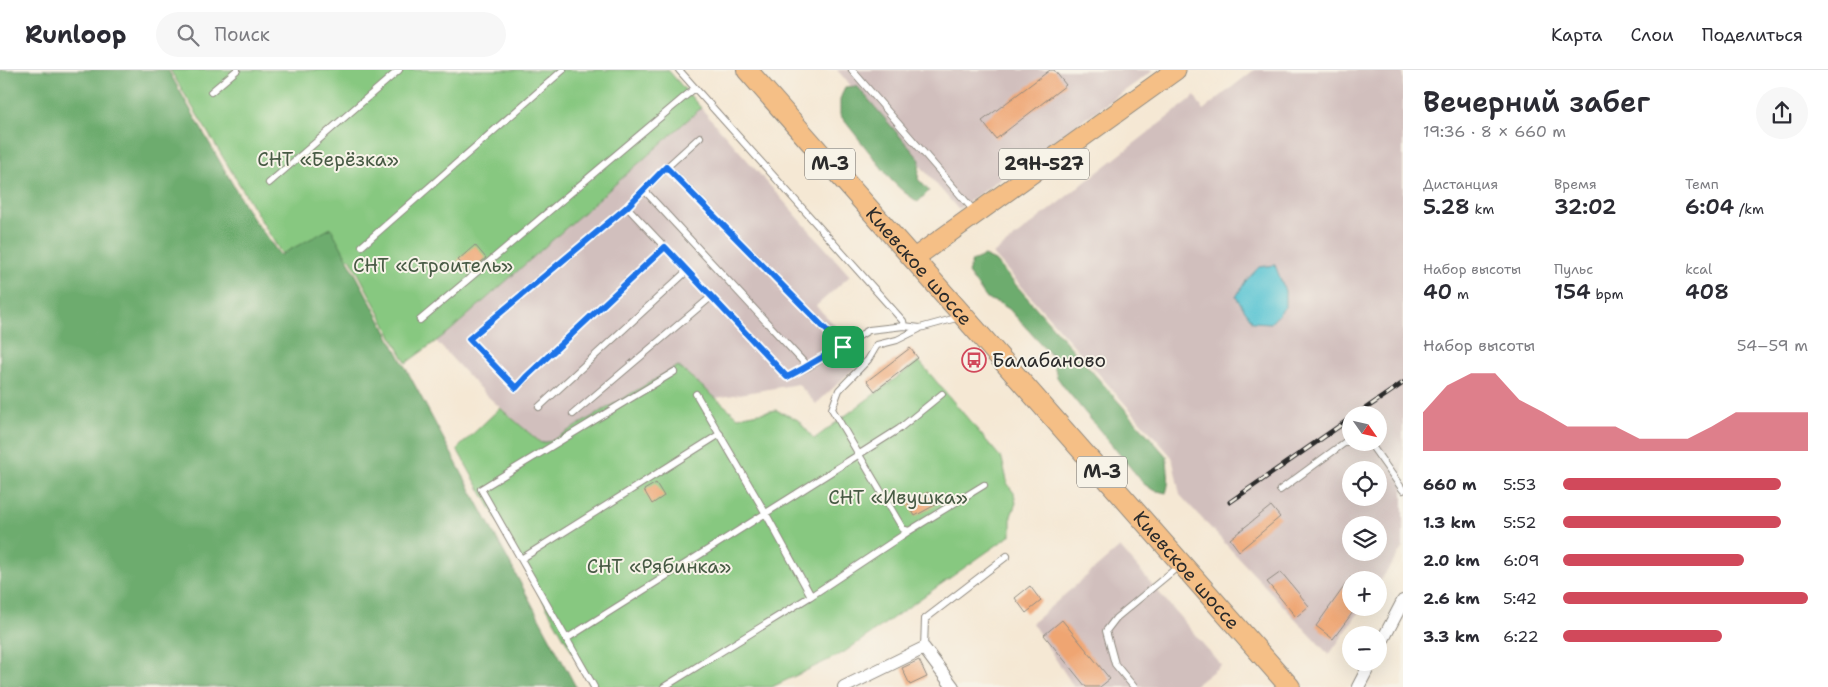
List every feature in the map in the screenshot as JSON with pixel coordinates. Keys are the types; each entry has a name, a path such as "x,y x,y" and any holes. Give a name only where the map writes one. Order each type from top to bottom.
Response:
{"highway":[{"name":"Киевское шоссе","path":"747,70 1290,687"}],"main road":[{"name":"29Н-527","path":"913,259 1176,70"}],"street":[{"path":"1387,632 1403,602"},
{"path":"844,687 924,648 952,687"},
{"path":"1358,687 1366,671"}],"lane":[{"path":"211,92 237,70"},
{"path":"268,183 399,70"},
{"path":"362,246 563,70"},
{"path":"679,70 902,321 904,326"},
{"path":"852,70 976,213"},
{"path":"420,320 695,88"},
{"path":"665,247 516,388 469,339 627,207 645,191 666,167 700,137"},
{"path":"666,167 843,347"},
{"path":"645,191 808,367"},
{"path":"627,207 787,377 808,367 832,351 843,347 869,330 904,326 920,328"},
{"path":"539,407 688,271"},
{"path":"574,414 711,296"},
{"path":"909,531 903,529 832,409 839,390 868,360 877,344 897,340 920,328 963,316"},
{"path":"594,687 481,489 674,372"},
{"path":"696,394 811,596"},
{"path":"566,639 858,455 899,428 942,394"},
{"path":"521,559 720,434"},
{"path":"1280,490 1342,445"},
{"path":"1375,451 1403,490"},
{"path":"664,687 811,596 909,531 984,485"},
{"path":"924,648 925,619 1008,556"},
{"path":"1134,687 1115,664 1106,631 1116,618 1182,564"}],"shaded area":[{"path":"837,70 1154,70 958,209"},
{"path":"1254,70 1403,70 1403,547 1387,571 1342,571 1342,616 1356,616 1349,626 1342,626 1342,636 1329,655 1180,495 1172,457 993,254 1195,96 1203,110"},
{"path":"701,108 850,276 816,306 866,357 816,404 798,384 716,398 678,366 551,441 541,443 485,394 436,341 450,331"},
{"path":"1120,547 1221,665 1193,687 1074,687 1032,623"}],"green space":[{"path":"0,70 168,70 249,213 280,255 331,228 576,687 0,687"},
{"path":"170,70 668,70 701,108 450,331 406,363 350,258 309,262 281,253"},
{"path":"857,86 920,160 918,179 929,191 918,202 892,181 840,115 840,99 845,87"},
{"path":"984,256 995,261 1167,457 1169,479 1166,493 1153,490 1144,484 1064,387 1057,377 1050,354 1009,309 987,299 968,273 972,261"},
{"name":"СНТ «Рябинка»","path":"919,361 1002,459 1008,485 1014,493 1016,503 1011,516 1011,535 843,653 772,687 592,687 457,449 500,408 541,443 551,441 678,366 738,417 776,410 798,420 814,439"}],"water":[{"path":"1275,265 1285,291 1285,307 1271,323 1253,322 1236,297 1245,282 1259,267"}],"building":[{"path":"1050,70 1054,70 1066,85 996,139 982,121"},
{"path":"475,245 486,258 469,272 458,260"},
{"path":"910,348 918,358 875,391 867,381"},
{"path":"656,483 664,496 652,504 644,490"},
{"path":"928,492 935,505 915,516 908,504"},
{"path":"1271,506 1280,517 1239,551 1230,539"},
{"path":"1281,572 1309,606 1296,617 1267,582"},
{"path":"1030,586 1041,601 1026,613 1015,598"},
{"path":"1342,590 1342,616 1350,616 1333,639 1316,626"},
{"path":"1062,620 1110,679 1100,687 1086,687 1044,635"},
{"path":"919,660 927,677 910,685 902,668"}],"railway":[{"path":"1369,406 1403,383"},
{"path":"1230,502 1342,424"}],"place":[{"name":"Балабаново","path":"974,360"}],"route":[{"path":"666,167 843,347 832,351 808,367 787,377 665,247 516,388 469,339 627,207 645,191 666,167"}],"park label":[{"name":"СНТ «Берёзка»","path":"328,159"},
{"name":"СНТ «Строитель»","path":"433,265"},
{"name":"СНТ «Ивушка»","path":"898,497"}]}
